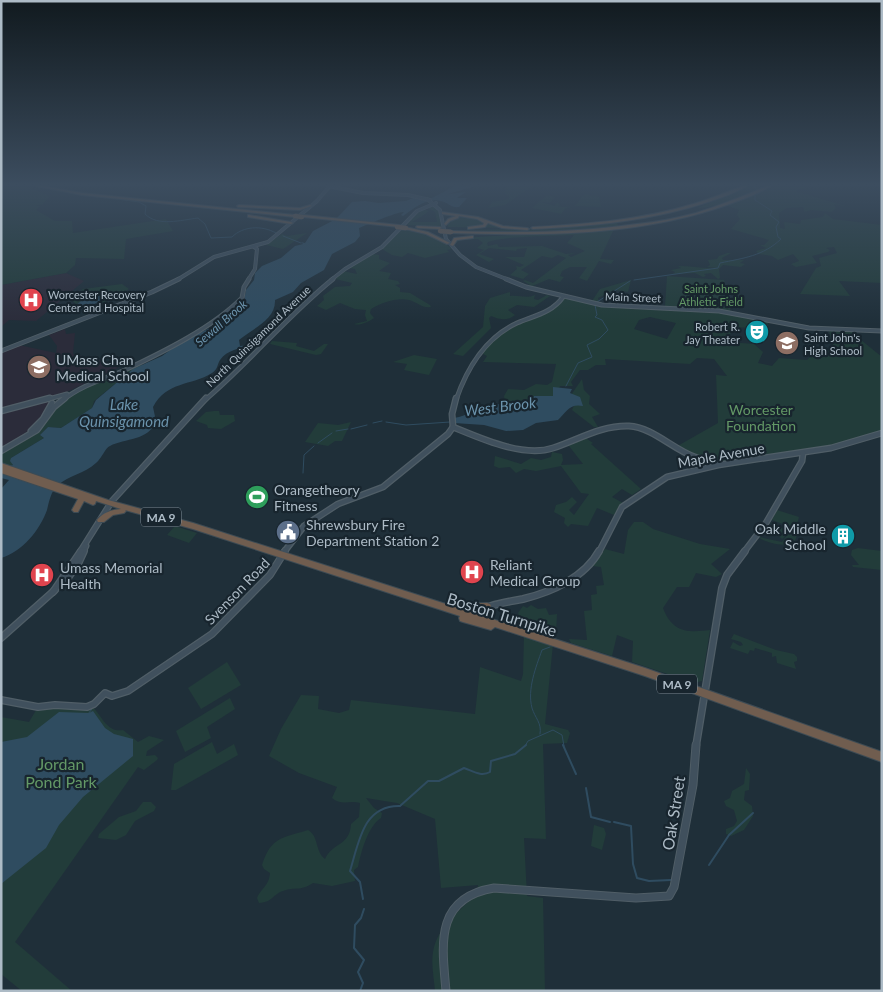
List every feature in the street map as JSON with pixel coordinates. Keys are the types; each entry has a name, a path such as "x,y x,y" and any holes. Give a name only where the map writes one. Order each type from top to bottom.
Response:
{"highway":[{"path":"426,232 438,239 448,240 545,232"},
{"name":"MA 9","path":"1,465 82,498 110,505"},
{"name":"MA 9","path":"1,470 110,505"},
{"path":"76,510 82,498"},
{"name":"Boston Turnpike","path":"110,505 122,511 176,524 469,614 705,695"},
{"name":"Boston Turnpike","path":"110,505 179,522 282,557 488,620 882,759"},
{"path":"101,520 111,513 122,511"},
{"path":"469,614 488,606"},
{"path":"488,606 483,616 488,620"}],"main road":[{"path":"1,350 163,288 214,258 255,248 273,239 281,232"},
{"name":"North Quinsigamond Avenue","path":"1,638 53,592 86,545 110,505 159,447 184,424 195,408 230,378 308,299 344,270 382,247 396,232"},
{"name":"Main Street","path":"446,232 448,240 458,253 478,268 523,286 596,304 700,310 752,316 806,327 882,331"},
{"name":"Main Street","path":"447,232 448,240"},
{"path":"1,412 54,400 136,364 206,326 238,302 254,270 255,248"},
{"path":"563,296 552,307 507,328 478,354 466,373 454,402 451,413 453,427 496,444 539,451 603,428 630,426 640,429 689,455 714,464"},
{"path":"1,450 37,430 47,419 54,407 78,388"},
{"path":"54,400 62,401"},
{"path":"54,400 62,401"},
{"path":"1,450 31,431 43,419 54,400"},
{"name":"Svenson Road","path":"1,700 38,707 55,704 84,707 92,706 105,693 112,696 124,692 204,640 265,581 304,526 338,504 385,486 448,434 453,427"},
{"name":"Maple Avenue","path":"488,606 526,598 575,578 594,560 616,516 628,502 667,477 714,464 802,453 840,446 882,433"},
{"name":"Oak Street","path":"446,991 442,943 453,912 472,892 494,888 619,897 669,896 674,887 692,790 696,741 724,580 773,512 802,461 802,453"}],"shaded area":[{"name":"Worcester Recovery Center and Hospital","path":"66,273 84,281 36,321 9,320 1,327 1,285"},
{"path":"65,329 66,334 75,333 73,354 124,365 52,399 38,423 22,436 1,447 1,352 19,345 56,353 57,346 49,335"}],"green space":[{"path":"1,232 165,232 126,239 124,259 76,258 75,265 66,273 1,285"},
{"path":"399,232 420,232 447,244 452,249 447,250 449,252 425,258 408,253 402,257 392,255 382,249"},
{"path":"558,232 612,232 600,259 614,260 611,264 599,261 587,281 579,278 587,267 570,267 562,271 560,276 564,277 560,282 549,279 530,287 530,285 523,281 533,283 566,258 558,255 552,258 542,256 521,270 529,274 523,279 510,275 517,269 516,266 524,265 505,257 524,257 527,248 517,249 516,251 489,248 479,254 494,259 489,262 476,255 484,250 477,248 483,243 478,239 460,240 454,245 453,243 461,238","holes":["574,235 567,243 585,251 571,257 568,255 576,253 566,254 542,246 499,247 497,244 488,246 487,243 502,239"]},
{"path":"742,232 882,232 882,283 839,281 850,296 800,294 816,268 821,266 819,258 837,253 834,247 826,248 830,250 828,252 812,256 817,263 796,267 791,264 799,261 793,254 778,260 772,256 759,254 756,251 766,248 760,245 764,245 769,240"},
{"path":"307,233 283,249 266,245 282,234 287,236"},
{"path":"731,253 722,258 723,260 744,260 740,263 745,264 741,267 723,265 719,269 720,278 718,279 711,273 704,274 706,276 703,277 695,273 673,274 675,272 671,270 681,268 678,266 718,268 707,267 710,265 708,260 717,259 719,256"},
{"path":"373,254 379,255 379,259 390,263 379,271 391,273 388,279 398,281 400,284 395,285 400,288 400,292 410,293 431,307 425,307 405,299 389,301 371,309 370,313 374,318 364,323 354,324 367,321 366,310 355,309 340,303 326,310 317,306 324,300 323,296 335,287 350,286 352,283 335,279 343,271 357,274 355,269 350,268"},
{"name":"Saint Johns Athletic Field","path":"667,276 724,280 731,303 730,312 665,306"},
{"path":"631,280 628,292 614,290 598,298 599,302 592,301 600,289"},
{"path":"122,284 129,289 99,305 97,304 113,293 99,292 78,303 82,305 81,308 70,299 83,289"},
{"path":"510,292 510,296 529,297 535,295 534,299 538,300 547,295 550,296 534,307 517,305 508,310 515,315 510,318 501,319 491,316 489,318 491,328 463,356 453,354 483,327 485,306 490,298"},
{"name":"Worcester Foundation","path":"565,298 593,304 731,314 801,326 768,321 767,329 735,327 729,336 729,342 754,344 763,352 758,363 772,366 779,358 807,360 817,350 834,350 830,346 833,346 829,331 812,328 855,332 861,340 882,357 882,431 853,441 735,466 709,463 674,448 718,423 716,375 727,376 714,359 697,358 690,364 605,359 606,365 596,365 588,370 580,370 571,382 573,386 560,386 557,393 539,411 505,403 504,396 508,389 524,390 536,384 547,385 552,382 556,364 483,362 487,356 481,353 502,334 552,309","holes":["650,317 676,323 667,339 634,329 639,320"]},
{"path":"272,341 297,343 296,346 314,351 324,344 328,344 321,354 316,355 270,344"},
{"path":"414,355 437,359 429,375 404,370 407,364 393,362"},
{"path":"136,364 143,365 94,401 92,408 61,428 48,427 40,435 44,438 11,458 13,465 9,467 1,465 1,451 17,444 66,397"},
{"path":"582,379 584,390 590,396 589,404 600,414 592,417 598,427 594,427 572,410 577,399 571,395"},
{"path":"219,411 220,415 234,415 235,421 221,429 208,428 207,425 196,421 206,412"},
{"path":"351,422 342,441 335,441 328,446 305,442 318,423 338,425"},
{"path":"590,436 587,439 593,443 591,444 641,489 632,495 622,489 612,497 623,503 614,515 597,508 588,526 571,524 568,527 564,523 565,518 554,512 556,505 566,502 572,497 577,502 569,510 574,515 589,494 581,493 561,466 536,471 524,469 516,473 510,467 499,468 494,466 495,456 521,464 531,458 541,460 551,457 552,452 562,454 563,460 561,465 583,464 569,446 565,446"},
{"path":"777,510 799,517 796,529 772,520"},
{"path":"634,522 643,522 653,529 700,544 730,549 711,564 722,574 716,577 696,573 689,587 677,587 663,608 671,622 681,629 687,631 710,630 702,681 694,683 632,662 633,641 617,635 612,656 571,643 569,639 587,640 584,611 592,610 591,595 597,594 596,586 604,585 601,567 592,566 605,549 624,554 628,530"},
{"path":"770,523 797,533 796,539 783,545 761,539 759,537 782,542 787,535 782,539 774,531 777,528"},
{"path":"175,526 197,533 189,543 167,535"},
{"path":"858,548 882,551 882,570 853,567 852,565 859,565 851,555 852,550"},
{"path":"531,605 538,609 546,608 549,615 557,614 556,634 553,635 545,632 540,624 530,622 524,625 518,613 523,606 527,608"},
{"path":"734,634 776,650 794,654 797,657 797,661 794,662 796,669 777,663 776,656 772,657 772,653 755,648 754,651 750,650 748,654 730,648 733,642 740,646 743,645 741,642 731,639"},
{"path":"524,635 553,644 545,724 568,730 570,733 567,743 543,744 546,839 524,838 527,896 543,898 545,991 435,991 432,961 435,943 450,920 477,894 478,885 441,888 435,819 397,803 366,798 374,808 382,813 381,818 372,827 358,867 354,870 355,881 332,886 313,883 301,888 283,891 270,900 259,903 257,898 267,884 270,873 262,865 269,849 274,844 284,837 308,830 314,836 325,859 332,849 348,836 351,824 359,817 360,803 339,802 332,798 337,787 299,773 269,756 281,729 301,695 319,696 318,709 339,713 349,710 351,700 475,714 480,667 521,681 523,674"},
{"path":"227,662 241,685 201,709 188,688"},
{"path":"230,698 235,709 207,727 211,738 185,752 176,731"},
{"name":"Jordan Pond Park","path":"92,706 105,723 113,729 123,730 138,742 149,736 164,740 147,751 146,756 155,755 158,758 157,760 144,770 138,767 15,942 72,991 22,991 1,974 1,717 29,722 38,707"},
{"path":"212,742 217,754 234,744 238,755 176,790 171,790 174,764"},
{"path":"746,768 750,774 749,790 745,791 744,800 752,806 753,816 744,830 731,836 726,834 726,829 734,826 737,821 734,810 726,806 724,801 730,798 732,791 744,784"},
{"path":"143,802 151,802 156,807 154,811 135,821 126,835 116,840 98,838 99,834 119,817 136,811"},
{"path":"594,825 604,828 606,834 602,850 591,846"}],"water":[{"name":"Lake Quinsigamond","path":"312,232 360,232 360,236 355,242 332,254 324,270 301,283 293,292 275,300 272,313 268,318 239,340 240,346 251,345 226,354 212,373 172,388 165,393 153,407 156,421 148,432 142,436 110,446 91,467 66,479 57,486 52,494 44,518 35,532 16,551 1,558 1,489 9,480 1,478 1,469 13,465 10,461 11,458 44,438 40,435 48,427 61,428 92,408 96,400 133,369 162,356 183,341 210,328 244,301 246,290 254,280 255,273 262,266 281,258 295,246 303,244 301,242 305,243"},
{"path":"107,290 113,293 84,310 81,308 82,305 77,304 90,295"},
{"path":"553,387 572,389 570,393 580,397 583,406 571,407 558,420 536,423 523,430 506,431 484,425 454,423 454,418 486,406 528,402 533,400 534,396 553,396"},
{"name":"Jordan Pond Park","path":"93,711 105,728 114,734 133,739 133,756 83,797 59,825 46,848 1,884 1,742 27,737 59,712 89,713"}],"waterway":[{"path":"209,232 211,238 232,237 238,232"},
{"name":"West Brook","path":"634,280 718,268 720,263 753,256 774,245 781,239 778,237 777,232"},
{"path":"283,236 301,243"},
{"name":"West Brook","path":"597,302 630,281"},
{"name":"West Brook","path":"566,386 578,363 592,357 587,345 599,339 608,330 602,320 595,317 597,315 595,305"},
{"name":"West Brook","path":"373,423 382,421"},
{"name":"West Brook","path":"386,422 406,425 450,422"},
{"name":"West Brook","path":"351,429 367,425"},
{"name":"West Brook","path":"336,431 348,429"},
{"name":"West Brook","path":"318,443 332,433"},
{"name":"West Brook","path":"303,473 304,455 314,446"},
{"path":"546,627 552,634 552,638"},
{"path":"540,734 539,724 532,708 531,686 542,650 550,647"},
{"name":"West Brook","path":"88,714 92,709"},
{"path":"525,746 528,741 553,730 562,735 564,746"},
{"path":"563,745 576,774"},
{"path":"363,899 360,882 350,871 360,837 370,818 388,807 400,806 428,781 439,781 464,768 483,774 490,772 491,761 515,754 525,746"},
{"path":"586,788 591,817 610,822"},
{"path":"709,865 729,835 753,813"},
{"path":"614,822 631,826 633,864 637,878 649,881 671,880"},
{"path":"360,991 363,983 358,972 364,960 354,948 355,925 361,918 364,909"}],"place":[{"name":"Worcester Recovery Center and Hospital","path":"31,300"},
{"name":"Robert R. Jay Theater","path":"757,332"},
{"name":"Saint John's High School","path":"787,343"},
{"name":"UMass Chan Medical School","path":"39,367"},
{"name":"Orangetheory Fitness","path":"257,497"},
{"name":"Shrewsbury Fire Department Station 2","path":"288,532"},
{"name":"Oak Middle School","path":"843,536"},
{"name":"Reliant Medical Group","path":"472,572"},
{"name":"Umass Memorial Health","path":"42,575"}],"water label":[{"name":"Sewall Brook","path":"221,323"}]}
